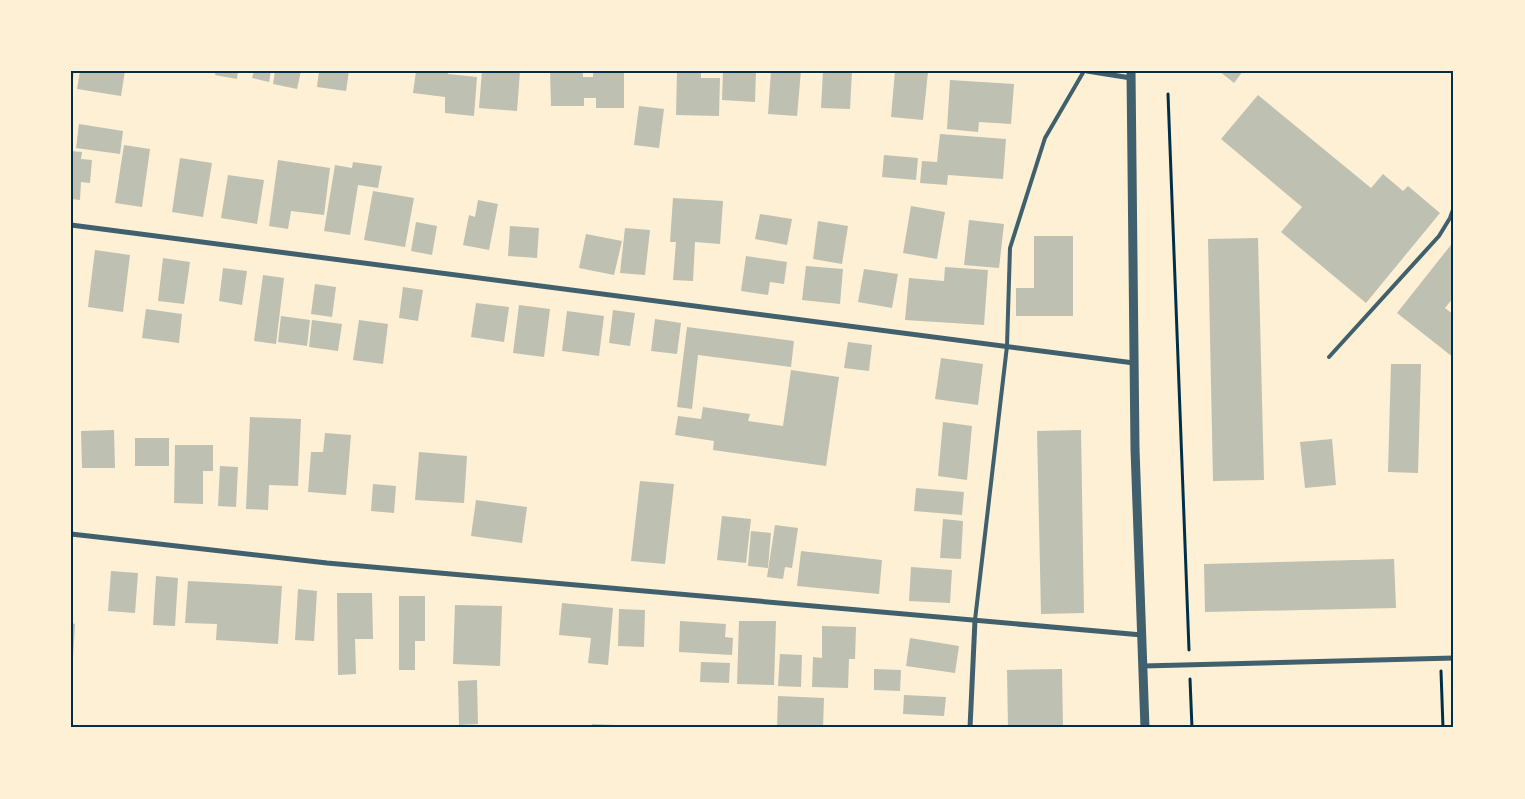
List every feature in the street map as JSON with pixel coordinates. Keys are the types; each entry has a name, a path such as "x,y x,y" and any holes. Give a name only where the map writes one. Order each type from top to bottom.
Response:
{"street":[{"path":"1086,71 1132,74 1135,449 1145,728"},
{"path":"71,224 1134,363"},
{"path":"71,534 328,564 1142,635"},
{"path":"970,728 975,620"},
{"path":"1143,666 1454,658"}],"lane":[{"path":"975,620 1007,346 1010,248 1045,138 1086,71"},
{"path":"1329,357 1439,236 1450,218 1454,207"}],"path":[{"path":"1168,94 1192,728"},
{"path":"1441,658 1443,728"}],"building":[{"path":"71,71 74,71 72,86 71,86"},
{"path":"80,71 125,71 121,96 77,89"},
{"path":"216,71 238,71 237,79 215,75"},
{"path":"254,71 271,71 269,82 252,78"},
{"path":"275,71 301,71 297,89 273,84"},
{"path":"319,71 349,71 346,91 317,87"},
{"path":"416,71 448,71 448,74 477,77 474,116 445,113 445,97 413,93"},
{"path":"482,71 520,71 517,111 479,108"},
{"path":"550,71 583,71 583,77 593,77 593,71 624,71 624,108 596,108 596,98 584,98 584,106 551,106"},
{"path":"677,71 701,71 701,78 720,78 719,116 676,115"},
{"path":"723,71 756,71 755,102 722,100"},
{"path":"771,71 801,71 797,116 768,114"},
{"path":"823,71 852,71 850,109 821,108"},
{"path":"895,71 928,72 923,120 891,117"},
{"path":"1219,71 1243,71 1234,83"},
{"path":"950,80 1014,84 1011,124 979,122 978,132 947,129"},
{"path":"1258,95 1371,188 1383,174 1403,191 1408,186 1440,213 1366,303 1281,232 1302,207 1221,139"},
{"path":"639,106 664,109 659,148 634,145"},
{"path":"79,124 123,131 120,154 76,148"},
{"path":"940,134 1006,139 1003,179 948,175 947,185 920,183 922,161 937,162"},
{"path":"124,145 150,149 142,207 115,203"},
{"path":"71,151 82,152 81,159 92,160 90,183 81,182 80,200 71,199"},
{"path":"884,155 918,158 916,180 882,177"},
{"path":"180,158 212,163 203,217 172,212"},
{"path":"278,160 330,168 324,215 291,211 288,229 269,226"},
{"path":"353,162 382,166 378,188 358,185 350,235 324,231 335,165 352,168"},
{"path":"228,175 264,180 257,224 221,218"},
{"path":"373,191 414,198 405,247 364,240"},
{"path":"673,198 723,201 720,244 695,242 693,281 673,280 676,242 670,242"},
{"path":"478,200 498,204 489,250 463,245 469,215 475,217"},
{"path":"911,206 945,212 937,259 903,253"},
{"path":"760,214 792,219 787,245 755,239"},
{"path":"969,220 1004,224 999,268 964,265"},
{"path":"818,221 848,226 842,264 813,259"},
{"path":"416,222 437,226 432,255 411,251"},
{"path":"510,226 539,228 537,258 508,256"},
{"path":"625,228 650,230 645,275 620,273"},
{"path":"586,234 622,241 614,275 579,268"},
{"path":"1034,236 1073,236 1073,316 1016,316 1016,288 1034,288"},
{"path":"1258,238 1264,480 1213,481 1208,239"},
{"path":"1454,241 1454,297 1445,308 1454,315 1454,358 1397,313"},
{"path":"95,250 130,255 123,312 88,307"},
{"path":"746,256 787,262 784,284 770,282 768,295 741,291"},
{"path":"163,258 190,262 184,304 158,301"},
{"path":"806,266 843,269 840,304 802,300"},
{"path":"945,267 988,270 984,325 905,320 909,278 944,281"},
{"path":"223,268 247,271 242,305 219,301"},
{"path":"864,269 898,274 892,308 858,302"},
{"path":"263,275 284,278 276,344 254,341"},
{"path":"315,284 336,287 332,317 311,314"},
{"path":"403,287 423,290 418,321 399,318"},
{"path":"476,303 509,307 504,342 471,337"},
{"path":"519,305 550,309 544,357 513,353"},
{"path":"146,309 182,314 179,343 142,338"},
{"path":"613,310 635,313 630,346 609,343"},
{"path":"567,311 604,316 599,356 562,351"},
{"path":"281,316 310,320 307,346 278,342"},
{"path":"655,319 681,323 677,354 651,351"},
{"path":"312,320 342,324 338,351 309,347"},
{"path":"359,320 388,324 383,364 353,360"},
{"path":"687,327 794,341 791,367 698,355 692,409 677,407"},
{"path":"848,342 872,345 869,371 844,368"},
{"path":"941,358 983,364 978,405 935,399"},
{"path":"1391,364 1421,364 1418,473 1388,472"},
{"path":"791,370 839,377 826,466 713,450 714,441 675,435 678,416 701,419 703,407 750,414 748,421 783,426"},
{"path":"250,417 301,419 298,486 269,485 268,510 246,509"},
{"path":"943,422 972,426 967,480 938,476"},
{"path":"114,430 115,468 82,468 81,431"},
{"path":"1081,430 1084,613 1041,614 1037,431"},
{"path":"325,433 351,435 346,495 308,492 311,452 323,452"},
{"path":"135,438 169,438 169,466 135,466"},
{"path":"1332,439 1336,485 1305,488 1300,442"},
{"path":"175,445 213,445 213,471 203,471 203,504 174,503"},
{"path":"419,452 467,456 464,503 415,500"},
{"path":"220,466 238,467 236,507 218,506"},
{"path":"640,481 674,484 665,564 631,561"},
{"path":"373,484 396,486 394,513 371,511"},
{"path":"916,488 964,492 962,515 914,511"},
{"path":"476,500 527,507 522,543 471,536"},
{"path":"722,516 751,519 746,563 717,560"},
{"path":"943,519 963,521 961,559 940,558"},
{"path":"775,525 798,528 792,568 785,567 783,579 767,577"},
{"path":"751,531 771,533 768,568 748,566"},
{"path":"801,551 882,560 879,594 797,586"},
{"path":"1394,559 1396,608 1205,612 1204,564"},
{"path":"911,567 952,570 950,603 909,601"},
{"path":"111,571 138,573 135,613 108,611"},
{"path":"156,576 178,578 175,626 153,625"},
{"path":"188,581 282,586 278,644 216,640 217,624 185,623"},
{"path":"298,589 317,591 314,641 295,640"},
{"path":"337,593 372,593 373,639 355,639 356,674 338,675"},
{"path":"399,596 425,596 425,641 415,641 415,670 399,670"},
{"path":"562,603 613,608 608,665 588,663 591,638 559,635"},
{"path":"455,605 502,606 500,666 453,664"},
{"path":"619,609 645,610 644,647 618,646"},
{"path":"680,621 726,624 725,637 733,638 732,655 679,652"},
{"path":"739,621 776,621 774,685 737,684"},
{"path":"71,623 75,624 73,658 71,658"},
{"path":"822,626 856,627 855,659 849,659 848,688 812,687 813,657 822,658"},
{"path":"910,638 959,646 955,673 906,666"},
{"path":"780,654 802,655 801,687 778,686"},
{"path":"701,662 730,663 729,683 700,682"},
{"path":"874,669 901,670 900,691 874,690"},
{"path":"1062,669 1063,728 1008,728 1007,670"},
{"path":"477,680 478,724 459,725 458,681"},
{"path":"904,695 946,697 944,716 903,714"},
{"path":"778,696 824,698 823,728 777,728"},
{"path":"592,724 639,726 639,728 592,728"}]}
